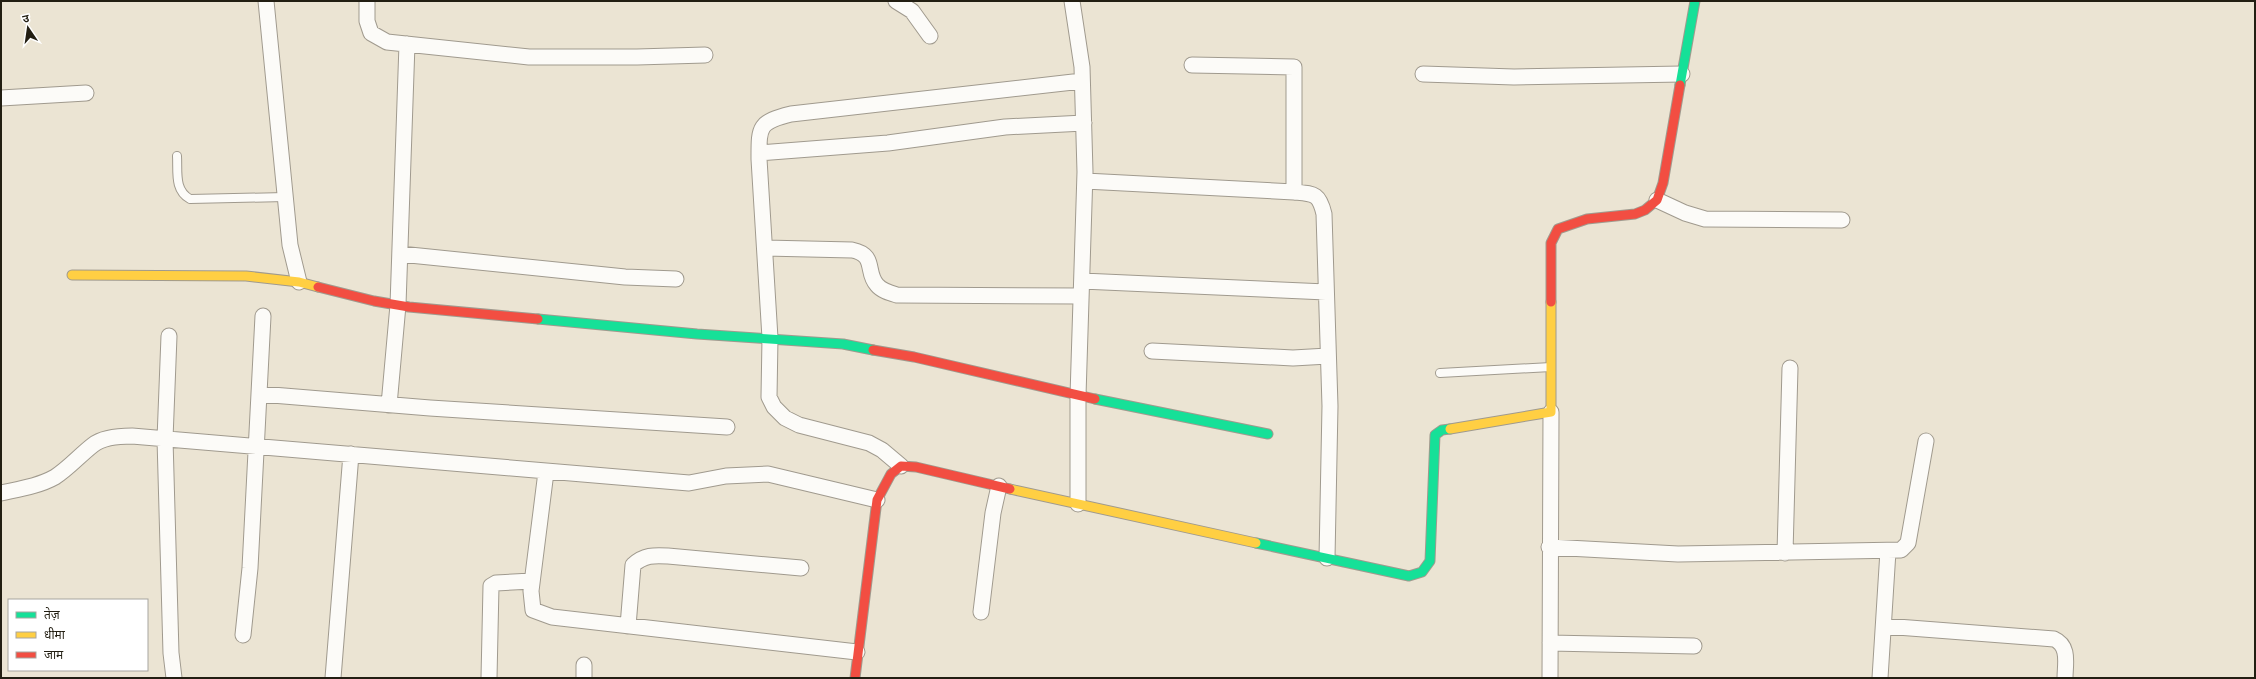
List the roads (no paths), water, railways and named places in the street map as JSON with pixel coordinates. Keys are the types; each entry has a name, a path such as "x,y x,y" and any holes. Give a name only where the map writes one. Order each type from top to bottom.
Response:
{"street":[{"path":"266,1 290,245 299,282"},
{"path":"367,1 367,21 371,33 387,42 529,56 637,57 705,55"},
{"path":"896,1 912,12 930,36"},
{"path":"1072,1 1082,80 1085,180 1078,396 1078,504"},
{"path":"1550,678 1549,547 1552,412 1551,244 1558,229 1568,224 1587,219 1634,214 1645,210 1657,200 1663,183 1695,1"},
{"path":"389,405 398,305 407,44"},
{"path":"1192,65 1294,67 1294,192"},
{"path":"1423,74 1514,77 1682,74"},
{"path":"1082,80 791,114 772,118 764,125 760,133 759,153 770,338 769,396 774,407 785,418 800,425 869,443 882,450 901,466 916,467 1409,576 1420,574 1427,569 1430,561 1436,435 1442,430 1552,412"},
{"path":"1,98 86,93"},
{"path":"759,153 888,143 1005,127 1084,123"},
{"path":"1085,180 1294,192 1313,194 1321,201 1324,214 1330,414 1327,558"},
{"path":"1657,200 1685,213 1705,219 1842,220"},
{"path":"764,248 852,250 862,252 868,258 876,285 886,292 897,295 1081,296"},
{"path":"400,254 625,277 676,279"},
{"path":"72,275 246,276 299,282 398,305 697,334 843,344 914,357 1078,396 1268,434"},
{"path":"1082,281 1326,292"},
{"path":"243,635 250,568 263,316"},
{"path":"169,336 165,439 171,645 174,678"},
{"path":"1152,351 1293,358 1328,356"},
{"path":"1785,553 1790,368"},
{"path":"260,394 389,405 727,427"},
{"path":"1,493 32,486 54,477 81,457 94,444 115,436 351,454 546,472 689,482 734,476 768,474 877,500"},
{"path":"1549,547 1678,554 1888,552 1901,550 1908,543 1926,441"},
{"path":"332,678 351,454"},
{"path":"855,678 857,652 877,500 891,474 901,466"},
{"path":"546,472 532,581 533,610 539,614 628,626 857,652"},
{"path":"982,612 993,513 998,486"},
{"path":"1880,678 1888,552"},
{"path":"628,626 633,565 640,558 651,555 668,556 801,568"},
{"path":"489,678 491,586 496,583 532,581"},
{"path":"1884,626 2054,639 2065,649 2065,678"},
{"path":"1550,643 1694,646"}],"lane":[{"path":"177,156 179,188 182,195 190,199 285,197"},
{"path":"1440,373 1551,367"}]}
